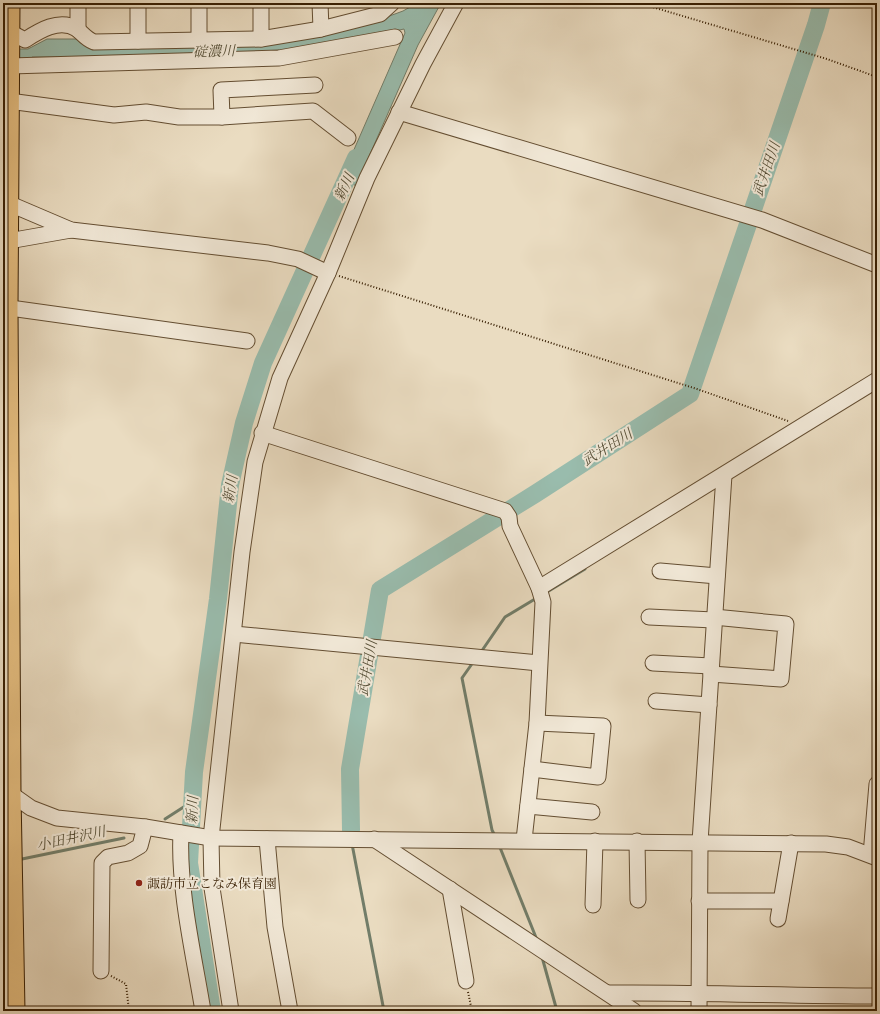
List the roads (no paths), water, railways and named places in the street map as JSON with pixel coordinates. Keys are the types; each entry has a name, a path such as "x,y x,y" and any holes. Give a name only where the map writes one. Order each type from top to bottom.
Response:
{"main road":[{"path":"10,3 9,101 5,202 7,791 8,939 15,1011"}],"street":[{"path":"78,3 78,30"},
{"path":"138,3 138,40"},
{"path":"199,3 199,39"},
{"path":"261,3 261,39"},
{"path":"320,3 321,29"},
{"path":"10,51 44,28 50,26 71,26 78,30 88,40 94,42 138,40 261,39 321,29 380,9 392,3"},
{"path":"203,1011 180,852 193,835 234,634 242,552 253,477 262,434 280,378 323,269 423,64 456,3"},
{"path":"10,51 279,58 395,37"},
{"path":"222,117 221,90 320,82 313,111"},
{"path":"9,101 114,115 146,112 179,117 222,117 313,111 348,138"},
{"path":"399,112 756,218 877,265"},
{"path":"5,202 71,230 268,254 300,260 323,269"},
{"path":"5,242 71,230"},
{"path":"5,308 247,341"},
{"path":"539,588 877,380"},
{"path":"262,434 507,514 510,526 539,588 543,602 537,723 524,840"},
{"path":"699,1011 700,842 724,475"},
{"path":"660,571 717,576"},
{"path":"648,617 714,619 786,624 781,679 652,663"},
{"path":"234,634 539,663"},
{"path":"656,701 709,706"},
{"path":"532,769 598,777 603,726 537,723"},
{"path":"7,791 30,808 57,818 193,835 267,839 595,840 826,844 848,847 874,856 877,784"},
{"path":"528,806 592,812"},
{"path":"101,971 102,863 108,857 128,853 140,846 145,828"},
{"path":"193,835 212,888 231,1011"},
{"path":"267,839 275,927 290,1011"},
{"path":"374,839 634,1011"},
{"path":"593,905 595,840"},
{"path":"636,841 638,900"},
{"path":"778,919 791,843"},
{"path":"450,889 466,981"},
{"path":"699,901 781,901"},
{"path":"608,993 698,992 819,996 877,996"}],"water":[{"name":"碇濃川","path":"417,3 441,3 418,45 356,186 342,177 405,33 404,29 346,42 259,55 64,59 61,57 32,57 32,59 18,58 3,49 28,49 47,39 79,39 88,47 365,25 403,11"}],"waterway":[{"name":"武井田川","path":"351,830 350,769 380,590 535,494 690,394 816,25 822,3"},
{"name":"新川","path":"212,1011 189,863 194,772 218,599 230,485 244,423 263,363 356,158"},
{"path":"547,592 585,569"},
{"path":"481,652 505,617 535,599"},
{"path":"474,661 462,678 492,830 495,836"},
{"name":"小田井沢川","path":"165,819 193,801"},
{"name":"小田井沢川","path":"22,859 124,838"},
{"path":"352,844 384,1011"},
{"path":"499,845 537,940"},
{"path":"542,957 557,1011"}],"place":[{"name":"諏訪市立こなみ保育園","path":"139,883"}]}
